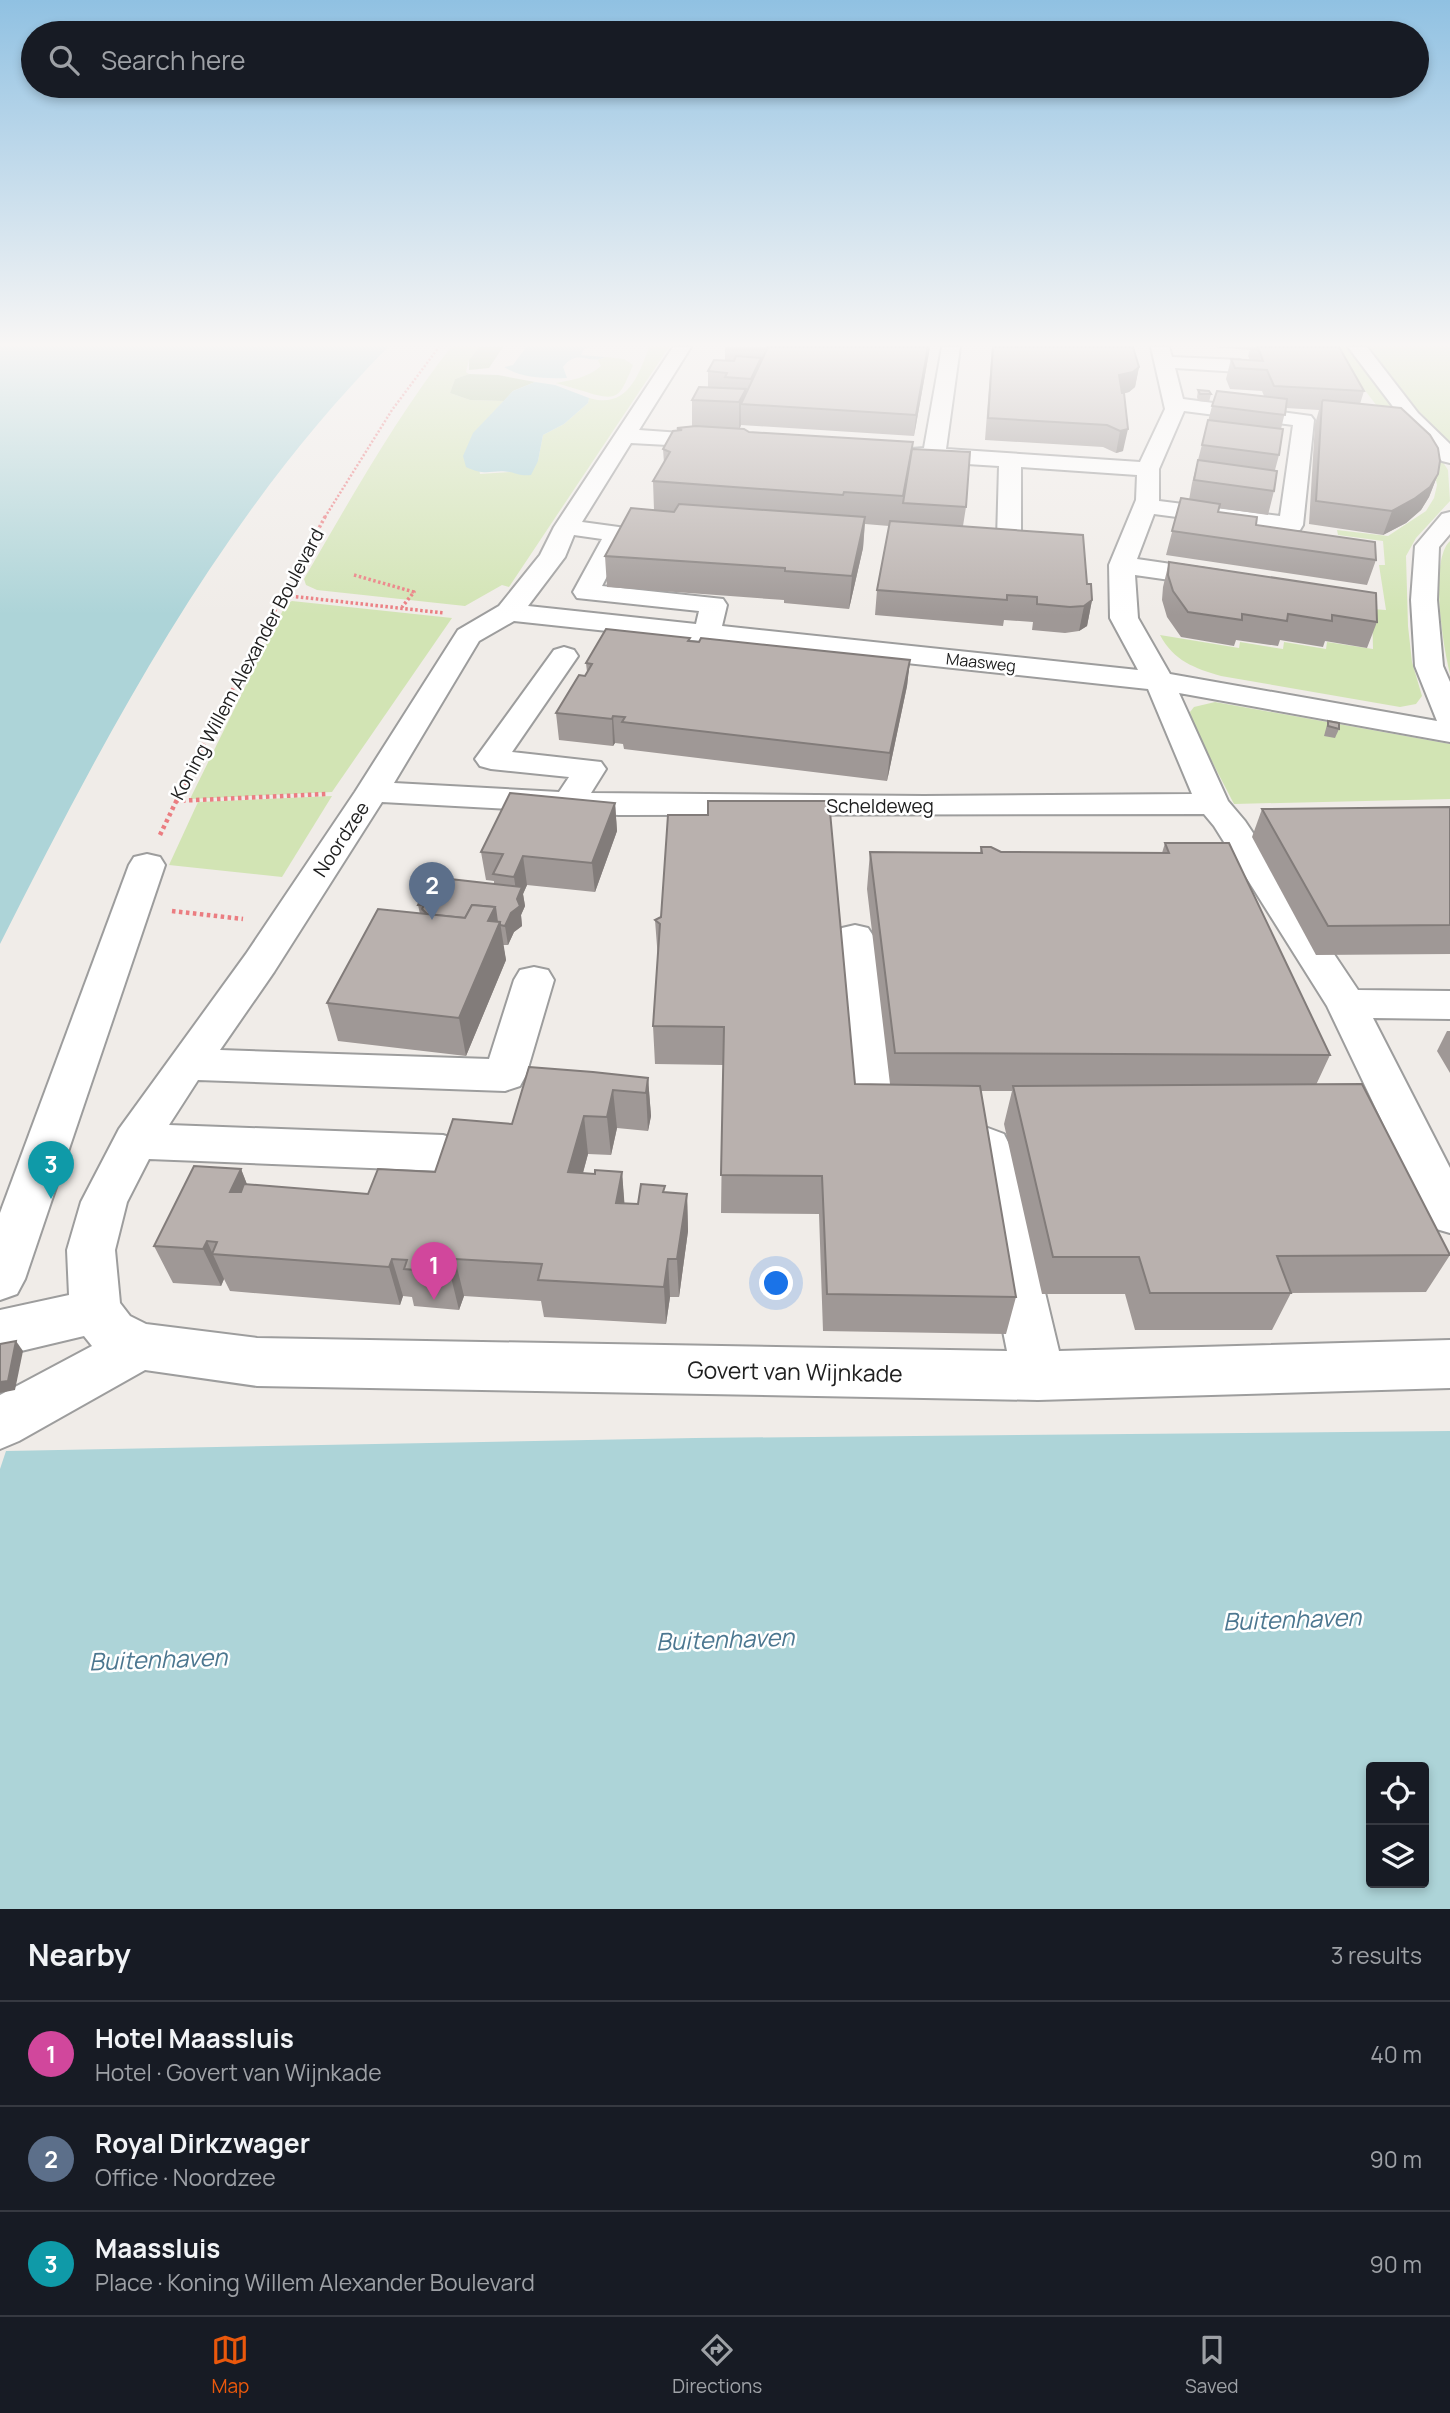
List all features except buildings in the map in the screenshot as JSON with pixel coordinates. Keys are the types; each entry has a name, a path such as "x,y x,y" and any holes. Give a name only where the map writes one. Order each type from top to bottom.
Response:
{"street":[{"name":"Noordzee","path":"95,1311 91,1250 104,1202 135,1141 285,924 372,792 468,636 509,612 552,557 566,527 627,436"},
{"path":"628,436 739,443"},
{"path":"934,455 937,436"},
{"path":"1162,436 1148,469 1146,506 1122,565 1124,618 1158,681 1213,804 1228,821 1346,1004 1450,1214"},
{"path":"1146,506 1291,525 1302,436"},
{"path":"1430,436 1450,456"},
{"path":"1276,446 1300,449"},
{"path":"892,453 1148,469"},
{"path":"1009,540 1010,460"},
{"path":"1271,483 1296,487"},
{"path":"1450,519 1427,546 1424,600 1429,666 1450,718"},
{"path":"566,527 617,533 586,592 714,606 707,633"},
{"path":"1122,565 1243,582"},
{"name":"Maasweg","path":"509,612 1158,681 1450,733"},
{"path":"564,656 491,759 590,769 569,802"},
{"name":"Scheldeweg","path":"372,792 619,805 1213,804"},
{"path":"0,1279 147,865"},
{"path":"855,937 875,1107 960,1107 1038,1376"},
{"path":"187,1064 505,1075 534,981"},
{"path":"1346,1004 1450,1005"},
{"path":"135,1141 443,1153"},
{"path":"0,1333 95,1311 112,1332 140,1346"},
{"path":"0,1423 140,1346"},
{"name":"Govert van Wijnkade","path":"140,1346 257,1362 1038,1376 1450,1364"}],"path":[{"name":"Koning Willem Alexander Boulevard","path":"147,865 195,755 340,489 375,436"},
{"path":"354,575 415,592 402,608"},
{"path":"281,595 454,614 509,612"},
{"path":"175,801 372,792"},
{"path":"132,906 285,924"}],"green space":[{"path":"390,436 473,436 480,474 511,472 538,461 543,436 610,436 509,587 502,585 465,606 317,590 306,585 304,579"},
{"path":"1403,436 1420,436 1437,453 1448,470 1450,501 1416,538 1406,556 1412,662 1422,696 1416,704 1400,707 1221,676 1202,670 1178,657 1160,635 1239,648 1240,642 1283,649 1284,642 1326,649 1327,642 1373,649 1372,609 1386,610 1379,565 1385,565 1383,541 1338,535 1337,530 1388,536 1426,511 1434,498 1437,485 1434,470"},
{"path":"1450,541 1450,674 1441,625 1439,584 1440,566"},
{"path":"292,601 452,618 332,792 190,799 286,604"},
{"path":"1215,702 1450,744 1450,799 1234,804 1191,721 1190,712 1194,707"},
{"path":"332,796 282,877 169,865 198,802"}],"water":[{"path":"0,436 309,436 219,555 171,630 82,785 0,944"},
{"path":"472,436 543,436 538,461 531,475 504,471 479,472 466,467 463,456"},
{"name":"Buitenhaven","path":"1450,1431 1450,1909 0,1909 0,1469 6,1451 695,1438"}],"place":[{"name":"Royal Dirkzwager","path":"432,920"},
{"name":"Maassluis","path":"51,1199"},
{"name":"Hotel Maassluis","path":"434,1300"}]}
